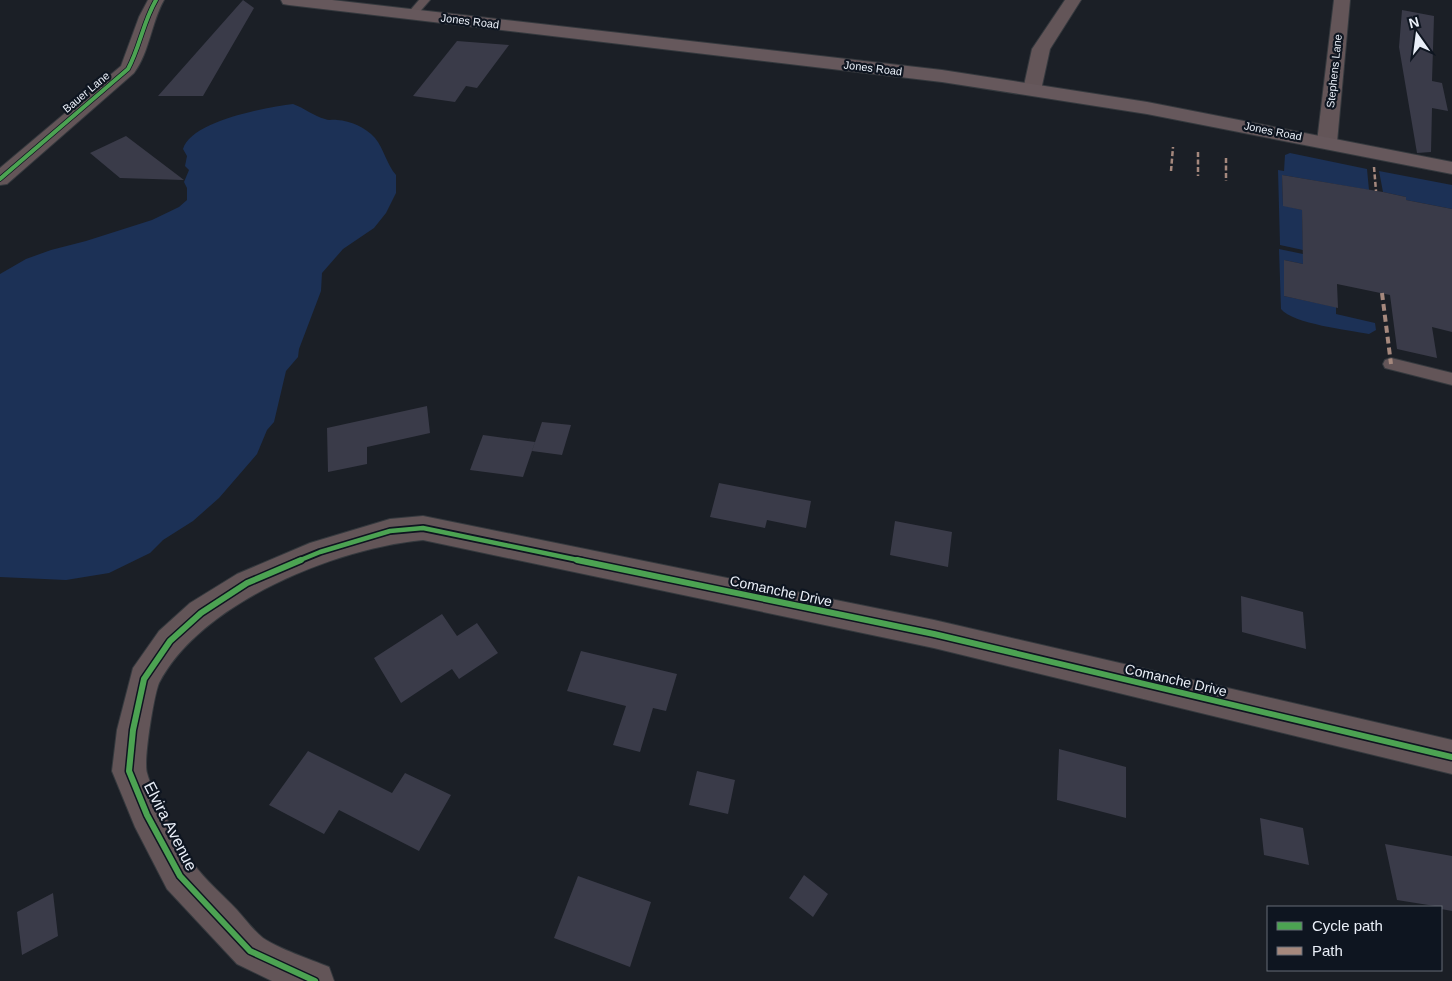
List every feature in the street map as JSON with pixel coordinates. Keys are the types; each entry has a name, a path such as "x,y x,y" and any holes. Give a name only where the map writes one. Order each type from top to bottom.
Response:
{"main road":[{"name":"Jones Road","path":"289,0 784,57 1032,90 1147,108 1452,168"}],"street":[{"name":"Bauer Lane","path":"0,179 128,69 135,59 144,26 156,0"},
{"path":"1032,90 1040,49 1073,0"},
{"name":"Stephens Lane","path":"1327,142 1342,0"},
{"name":"Comanche Drive","path":"144,679 170,642 201,613 247,583 320,552 390,531 422,528 934,634 1452,757"},
{"name":"Elvira Avenue","path":"144,679 133,730 129,771 148,815 180,876 250,951 315,981"}],"lane":[{"path":"412,14 425,0"},
{"path":"1391,364 1452,379"}],"shaded area":[{"path":"293,104 326,120 353,123 371,134 378,142 396,175 396,193 386,213 374,228 343,249 322,273 321,291 299,349 298,357 286,371 274,422 267,430 257,454 219,498 193,521 163,540 150,553 109,573 66,580 0,577 0,274 26,259 152,220 179,207 187,200 187,188 184,182 189,170 185,166 187,156 183,149 189,139 214,123 231,117 266,108"},
{"path":"1290,153 1367,169 1369,190 1282,175 1283,205 1302,210 1303,250 1280,245 1278,170 1284,171 1285,155"},
{"path":"1379,171 1452,185 1452,209 1406,200 1406,197 1383,192"},
{"path":"1279,249 1303,254 1303,264 1284,260 1284,296 1336,307 1336,314 1375,323 1376,330 1369,334 1322,326 1297,319 1281,309"}],"building":[{"path":"243,0 254,8 203,96 158,96"},
{"path":"1402,10 1434,16 1432,81 1442,83 1448,111 1432,108 1431,152 1417,153 1399,47"},
{"path":"457,41 509,45 477,88 466,86 455,102 413,96"},
{"path":"126,136 184,180 120,178 90,153"},
{"path":"1282,175 1383,192 1406,197 1406,200 1452,209 1452,332 1432,327 1437,358 1397,349 1390,295 1337,284 1338,308 1284,296 1284,260 1303,264 1302,210 1283,206"},
{"path":"427,406 430,433 367,447 367,464 328,472 327,428"},
{"path":"542,422 571,425 562,455 532,451"},
{"path":"483,435 535,442 523,477 470,470"},
{"path":"719,483 811,501 806,528 767,520 765,528 710,517"},
{"path":"895,521 952,532 948,567 890,555"},
{"path":"1241,596 1303,612 1306,649 1242,632"},
{"path":"442,614 457,636 477,623 498,653 459,679 452,669 401,703 374,658"},
{"path":"581,651 677,674 666,711 653,708 640,752 613,745 626,706 567,691"},
{"path":"1059,749 1126,767 1126,818 1057,800"},
{"path":"308,751 392,793 405,773 451,795 419,851 339,810 324,834 269,805"},
{"path":"697,771 735,780 728,814 689,805"},
{"path":"1260,818 1303,828 1309,865 1264,855"},
{"path":"1385,844 1452,856 1452,911 1442,909 1442,906 1397,900"},
{"path":"804,875 828,894 813,917 789,898"},
{"path":"578,876 651,902 630,967 554,938"},
{"path":"53,893 58,936 22,955 17,912"}],"marked path":[{"path":"1171,171 1173,147"},
{"path":"1198,152 1198,176"},
{"path":"1226,158 1226,181"},
{"path":"1374,167 1376,191"},
{"path":"1382,293 1391,364"}],"cycle path":[{"path":"0,179 128,69 133,61 147,17 156,0"},
{"path":"315,981 250,951 180,876 147,815 129,771 133,730 144,679 170,641 201,613 247,583 320,552 390,531 423,528 934,634 1452,757"}]}
